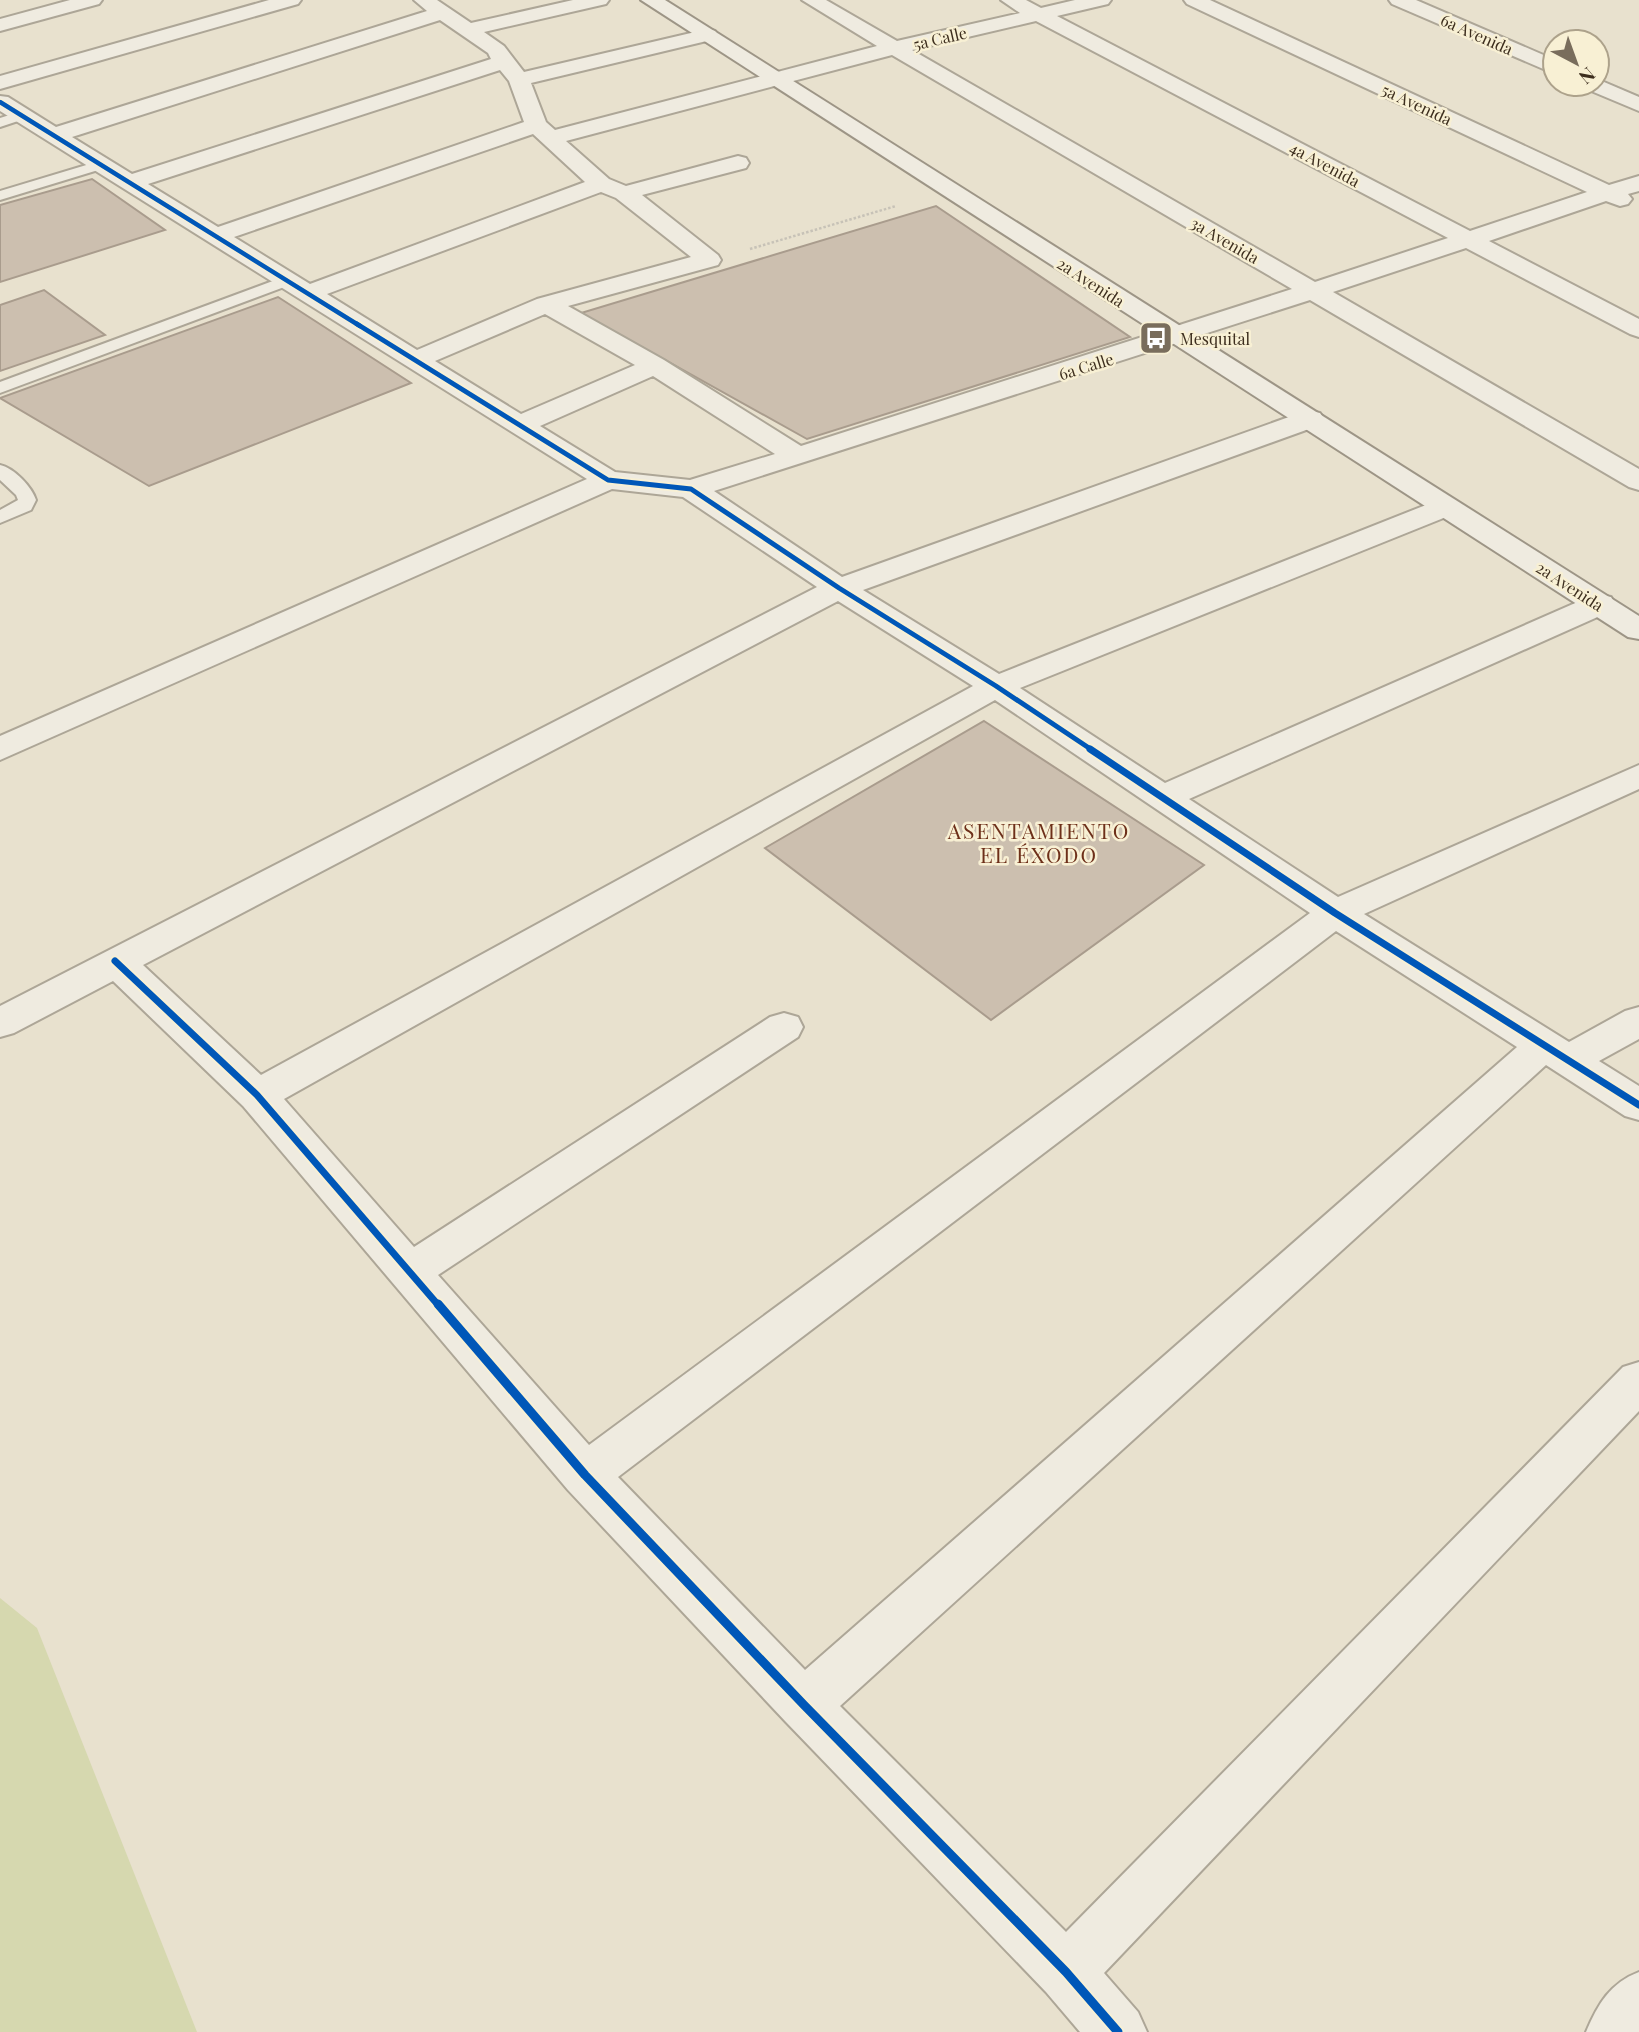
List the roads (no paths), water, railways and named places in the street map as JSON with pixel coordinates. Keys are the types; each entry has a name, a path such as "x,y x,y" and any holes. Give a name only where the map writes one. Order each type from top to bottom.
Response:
{"street":[{"path":"0,25 92,0"},
{"path":"0,83 292,0"},
{"path":"415,360 546,304 709,260 624,194 601,184 543,132 519,79 503,62 497,50 424,0"},
{"path":"467,30 599,0"},
{"name":"2a Avenida","path":"652,0 1639,630"},
{"name":"3a Avenida","path":"812,0 1639,481"},
{"name":"4a Avenida","path":"1012,0 1639,329"},
{"name":"5a Calle","path":"215,236 543,132 779,80 894,48 1101,0"},
{"name":"5a Avenida","path":"1194,0 1639,208"},
{"name":"6a Avenida","path":"1399,0 1541,62"},
{"path":"55,135 445,12"},
{"path":"519,79 708,36"},
{"path":"131,182 503,62"},
{"path":"1611,93 1639,105"},
{"path":"6,114 55,135 103,164 607,480 691,489 839,588 996,686 1335,914 1639,1105"},
{"path":"624,194 738,163"},
{"name":"6a Calle","path":"691,489 1177,337 1311,290 1639,183"},
{"path":"298,287 601,184"},
{"path":"546,304 654,366 797,456"},
{"path":"519,425 654,366"},
{"path":"0,1023 115,961 839,588 1310,419"},
{"path":"0,749 607,480"},
{"path":"257,1095 996,686 1446,507"},
{"path":"1162,797 1600,604"},
{"path":"584,1475 1335,914 1639,776"},
{"path":"115,961 257,1095 584,1475 804,1705 1066,1972 1118,2032"},
{"path":"804,1705 1555,1054 1639,1021"},
{"path":"410,1271 784,1027"},
{"path":"1066,1972 1639,1381"},
{"path":"1615,2032 1639,2000"}],"lane":[{"path":"0,196 103,164"},
{"path":"0,388 298,287"},
{"path":"0,470 25,493 27,500 24,506 0,517"}],"place":[{"name":"Mesquital","path":"1156,338"}],"district":[{"name":"ASENTAMIENTO EL ÉXODO","path":"1039,842"}]}
